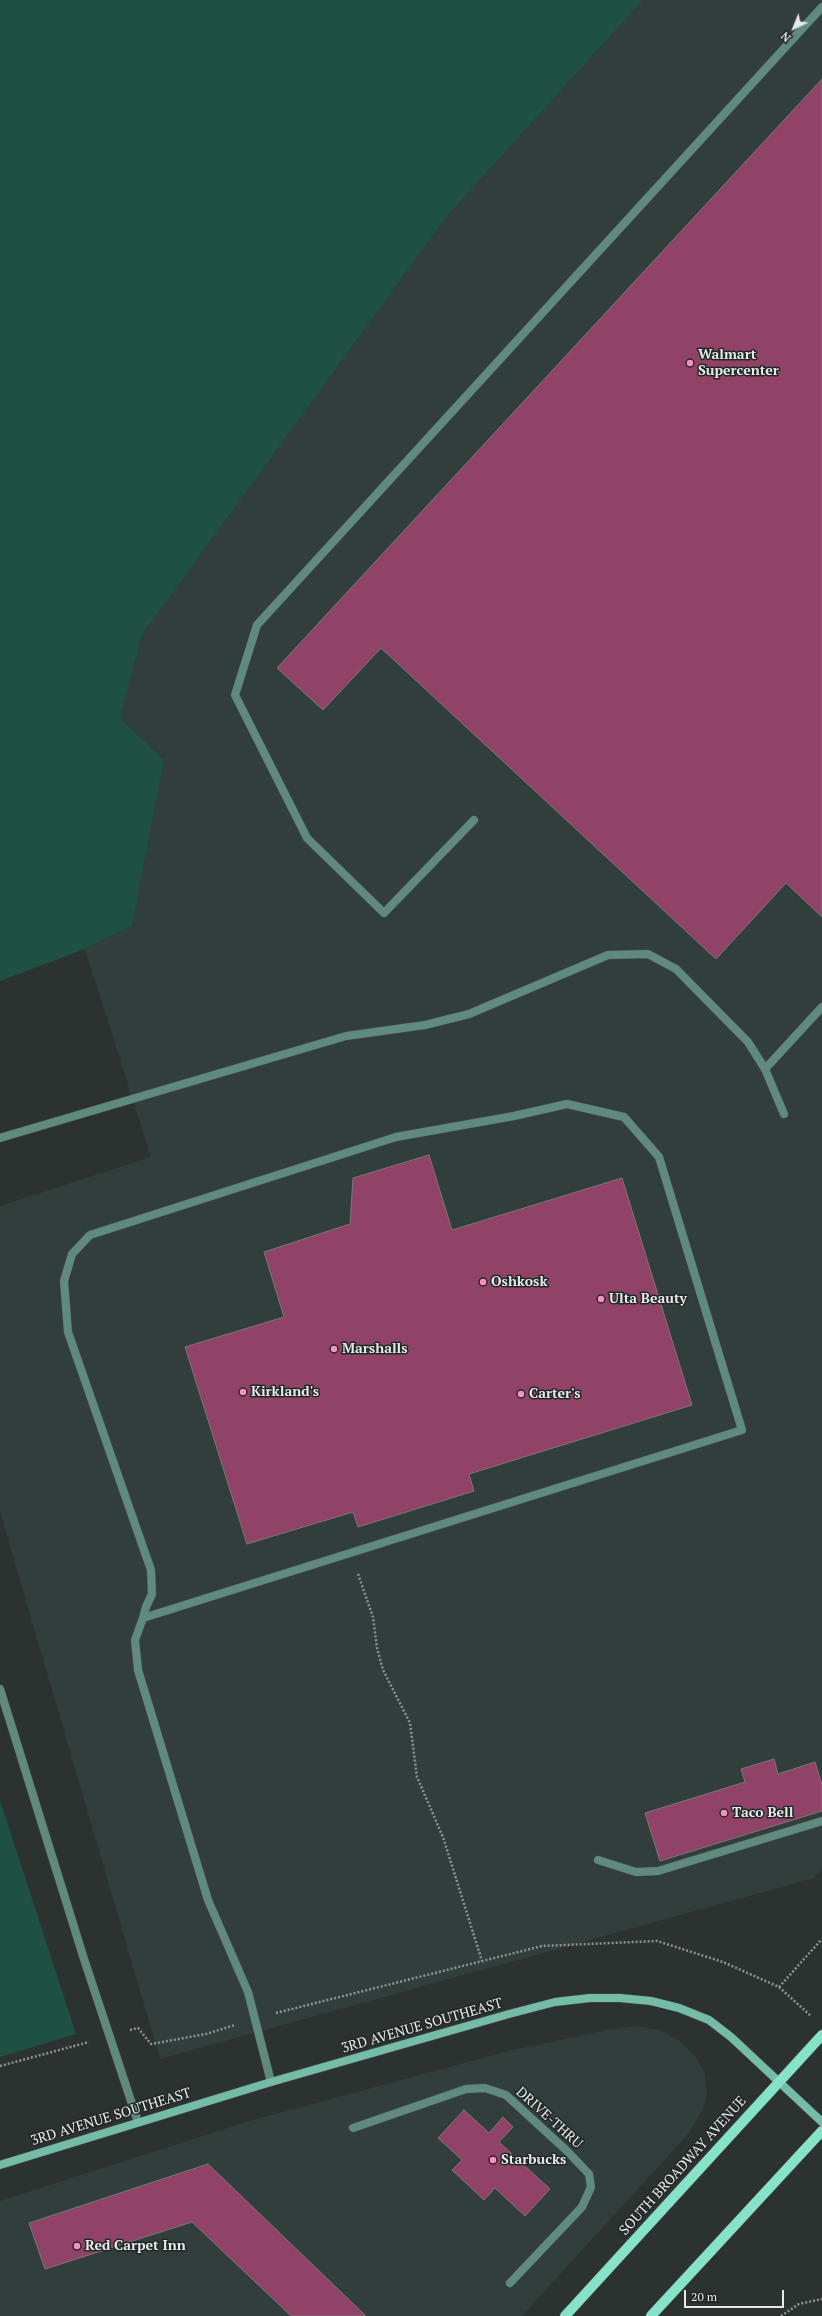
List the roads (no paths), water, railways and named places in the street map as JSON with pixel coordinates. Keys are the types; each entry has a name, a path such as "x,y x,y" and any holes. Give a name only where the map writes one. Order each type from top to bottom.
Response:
{"main road":[{"name":"3RD AVENUE SOUTHEAST","path":"0,2165 271,2082 555,2002 620,1998 650,2001 679,2008 709,2020 731,2037 822,2122"},
{"name":"SOUTH BROADWAY AVENUE","path":"565,2316 822,2035"},
{"path":"651,2316 822,2131"}],"street":[{"path":"474,820 384,913 307,838 235,695 257,625 822,7"},
{"path":"0,1138 346,1036 425,1025 469,1014 608,955 648,954 676,969 748,1042 765,1069 784,1114"},
{"path":"765,1069 822,1007"},
{"path":"143,1618 742,1430 659,1157 624,1117 567,1104 514,1116 396,1136 90,1235 72,1254 64,1281 68,1332 151,1570 152,1594 143,1618 135,1640 138,1670 208,1900 239,1967 256,2018 271,2082"},
{"path":"0,1688 138,2122"},
{"path":"598,1860 636,1872 658,1871 822,1821"},
{"name":"DRIVE-THRU","path":"353,2128 466,2089 485,2088 506,2095 566,2150 589,2174 591,2187 582,2207 510,2283"}],"place":[{"name":"Walmart Supercenter","path":"690,363"},
{"name":"Oshkosk","path":"483,1282"},
{"name":"Ulta Beauty","path":"601,1299"},
{"name":"Marshalls","path":"334,1349"},
{"name":"Kirkland's","path":"243,1392"},
{"name":"Carter's","path":"521,1394"},
{"name":"Taco Bell","path":"724,1813"},
{"name":"Starbucks","path":"493,2160"},
{"name":"Red Carpet Inn","path":"77,2246"}]}
